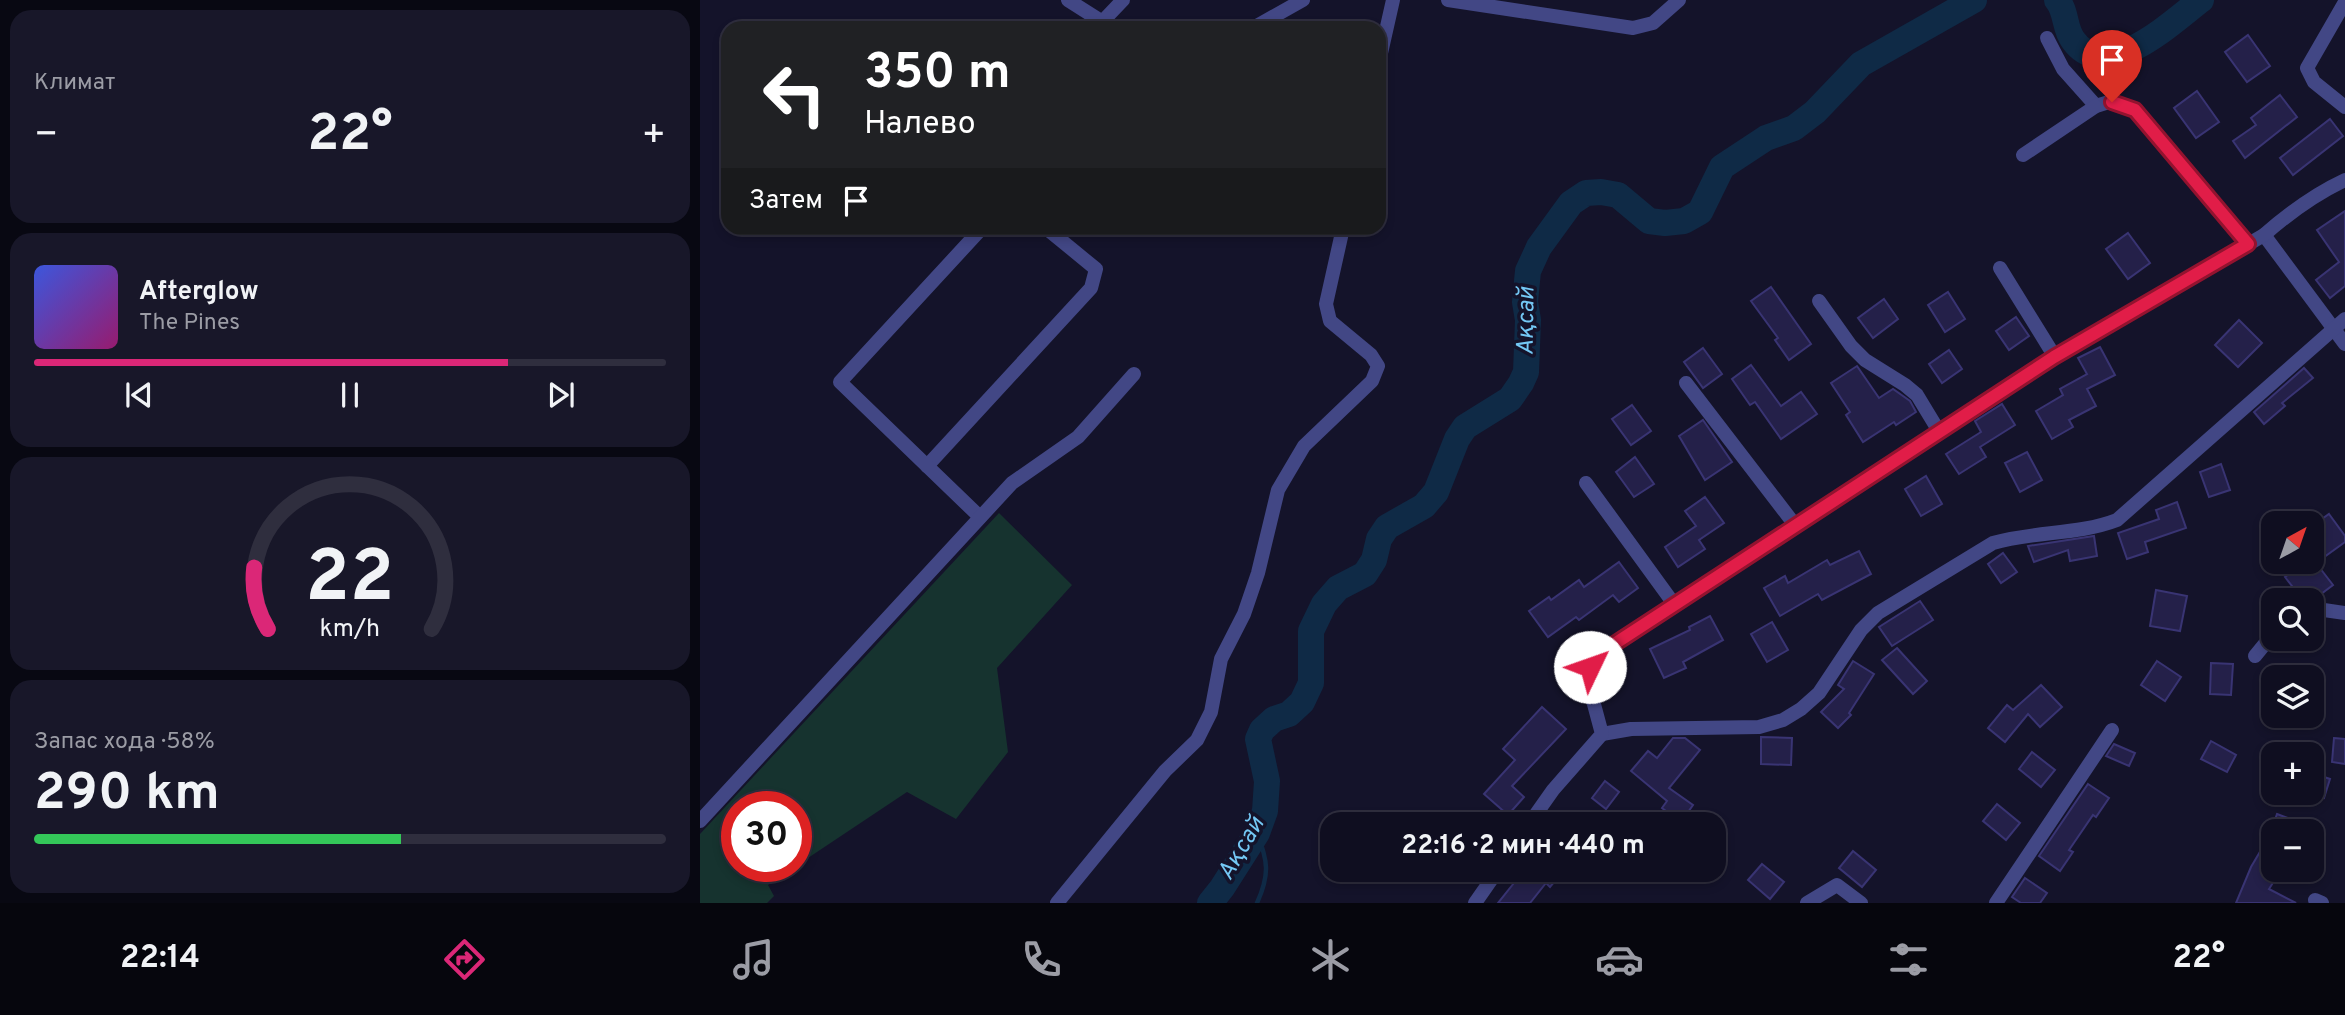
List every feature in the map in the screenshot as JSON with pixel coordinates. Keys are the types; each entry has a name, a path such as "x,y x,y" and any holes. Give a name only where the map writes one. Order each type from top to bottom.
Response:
{"street":[{"path":"1068,0 1101,21"},
{"path":"1110,21 1123,0"},
{"path":"1266,21 1303,0"},
{"path":"1386,31 1393,0"},
{"path":"1448,0 1633,28 1653,23 1679,0"},
{"path":"2345,2 2306,68 2314,82 2345,107"},
{"path":"2047,38 2063,69 2096,106"},
{"path":"2023,155 2096,106 2112,102 2135,110 2248,244"},
{"path":"1602,734 1588,682 1590,667 1602,652 2054,357 2264,235 2313,196 2345,180"},
{"path":"976,235 840,382 980,517"},
{"path":"926,466 1091,288 1096,269 1055,235"},
{"path":"1057,903 1165,771 1197,740 1211,712 1221,659 1244,614 1258,573 1278,490 1304,446 1373,380 1378,366 1371,355 1330,321 1326,303 1341,235"},
{"path":"2264,235 2345,344"},
{"path":"2000,268 2054,357"},
{"path":"1819,302 1851,346 1865,360 1917,395 1940,433"},
{"path":"1537,812 1602,734 1631,729 1759,727 1783,720 1801,709 1819,692 1861,630 1878,614 1993,543 2010,538 2101,527 2118,520 2345,318"},
{"path":"700,821 1012,483 1078,437 1134,374"},
{"path":"1686,383 1796,525"},
{"path":"1586,483 1675,604"},
{"path":"2324,610 2345,613"},
{"path":"2255,656 2261,649"},
{"path":"1996,903 2112,730"},
{"path":"1475,903 1490,882"},
{"path":"1807,903 1837,884 1861,903"}],"green space":[{"path":"999,513 1072,585 997,668 1008,752 956,819 907,792 812,856 812,791 740,791"},
{"path":"721,811 721,882 772,882 768,885 774,896 767,903 700,903 700,834"}],"building":[{"path":"2248,35 2270,66 2247,82 2225,52"},
{"path":"2197,91 2219,122 2196,138 2174,108"},
{"path":"2280,95 2297,117 2245,158 2233,141 2256,125 2251,118"},
{"path":"2330,119 2343,136 2293,175 2280,158"},
{"path":"2345,211 2345,286 2330,298 2316,280 2339,262 2317,230"},
{"path":"2128,233 2150,263 2128,279 2106,249"},
{"path":"1771,287 1811,344 1789,360 1775,340 1778,338 1751,301"},
{"path":"1948,292 1965,319 1945,332 1928,305"},
{"path":"1884,299 1898,319 1873,338 1858,318"},
{"path":"2016,317 2029,336 2009,350 1996,331"},
{"path":"2239,320 2262,343 2238,367 2215,345"},
{"path":"2100,347 2115,375 2087,389 2096,406 2069,420 2073,427 2052,439 2036,411 2063,395 2060,389 2087,374 2078,358"},
{"path":"1703,348 1722,374 1703,388 1684,362"},
{"path":"1949,350 1962,369 1942,383 1929,364"},
{"path":"1751,365 1781,406 1801,392 1817,414 1781,439 1755,402 1750,405 1732,379"},
{"path":"1857,366 1879,398 1893,389 1910,401 1916,412 1896,425 1894,422 1863,442 1846,415 1850,412 1831,383"},
{"path":"2304,368 2313,378 2282,403 2285,406 2264,424 2254,412"},
{"path":"2002,404 2015,425 1980,447 1986,457 1959,474 1946,454 1981,432 1975,421"},
{"path":"1632,405 1651,431 1631,445 1612,419"},
{"path":"1703,420 1732,462 1705,480 1679,436"},
{"path":"2027,452 2042,480 2020,492 2005,463"},
{"path":"1635,457 1654,484 1634,497 1616,472"},
{"path":"2221,464 2230,490 2209,497 2200,472"},
{"path":"1926,476 1942,504 1921,516 1905,489"},
{"path":"1705,497 1724,523 1699,540 1705,549 1678,567 1665,547 1696,526 1685,511"},
{"path":"2177,502 2186,528 2145,542 2148,552 2127,559 2118,533 2159,519 2156,510"},
{"path":"2329,514 2345,536 2345,542 2324,557 2324,518"},
{"path":"2094,536 2097,556 2070,561 2068,550 2034,562 2028,546"},
{"path":"1859,551 1871,574 1822,600 1818,594 1780,616 1764,588 1785,576 1788,583 1827,560 1830,565"},
{"path":"2003,553 2017,572 2001,583 1988,564"},
{"path":"1619,562 1638,588 1619,602 1613,595 1579,620 1576,617 1548,637 1529,611 1549,597 1551,600 1579,580 1584,587"},
{"path":"2324,573 2333,585 2324,592 2324,588 2294,588 2285,577 2289,574"},
{"path":"2156,590 2187,596 2180,631 2150,626"},
{"path":"1920,601 1933,620 1892,646 1879,627"},
{"path":"1710,616 1723,640 1683,662 1686,668 1664,678 1650,649 1690,630 1689,627"},
{"path":"1772,622 1788,650 1767,662 1751,634"},
{"path":"1897,648 1927,681 1913,694 1882,660"},
{"path":"1853,661 1874,674 1849,713 1851,715 1838,728 1821,712 1844,689 1838,685"},
{"path":"2157,661 2181,677 2165,701 2141,685"},
{"path":"2211,663 2233,664 2231,695 2210,694"},
{"path":"2041,685 2062,707 2040,727 2028,714 2005,742 1988,728 2007,705 2013,710"},
{"path":"1542,707 1566,729 1512,786 1524,797 1511,812 1505,812 1484,794 1515,760 1503,749"},
{"path":"1761,737 1792,738 1791,765 1761,764"},
{"path":"1673,738 1685,738 1700,750 1669,788 1693,805 1688,812 1667,812 1662,808 1667,801 1631,771 1648,751 1657,758"},
{"path":"2334,738 2345,739 2345,764 2332,762"},
{"path":"2211,741 2236,755 2227,772 2201,759"},
{"path":"2114,744 2135,753 2129,766 2106,756"},
{"path":"2032,752 2055,770 2041,787 2019,769"},
{"path":"2324,777 2330,779 2324,798"},
{"path":"1605,781 1619,792 1606,809 1592,798"},
{"path":"2088,784 2109,798 2096,817 2093,815 2069,850 2073,852 2060,871 2039,856"},
{"path":"1997,804 2020,823 2006,840 1983,821"},
{"path":"2277,814 2290,819 2275,819"},
{"path":"2261,850 2261,882 2273,882 2269,889 2296,903 2236,903"},
{"path":"1853,851 1876,870 1862,887 1839,868"},
{"path":"1762,864 1784,882 1770,899 1748,880"},
{"path":"2025,878 2047,893 2040,903 2021,903 2012,897"},
{"path":"1515,882 1554,882 1550,887 1546,883 1530,903 1498,903"}],"waterway":[{"name":"Ақсай","path":"1210,903 1257,833 1265,811 1267,781 1258,739 1262,730 1274,719 1289,714 1302,702 1311,683 1311,631 1324,604 1338,588 1365,574 1374,560 1379,539 1387,527 1424,506 1436,492 1457,439 1465,427 1510,399 1521,383 1526,372 1528,320 1525,302 1528,271 1539,247 1571,203 1586,193 1601,192 1618,195 1649,221 1684,221 1700,212 1722,167 1766,138 1794,128 1815,112 1861,64 1974,0"},
{"name":"Ақсай","path":"2057,0 2073,40 2087,52 2103,56 2138,46 2201,0"},
{"path":"1257,833 1266,868 1257,903"}],"route":[{"path":"1590,667 1602,652 2054,357 2248,244 2135,110 2112,102"}]}
